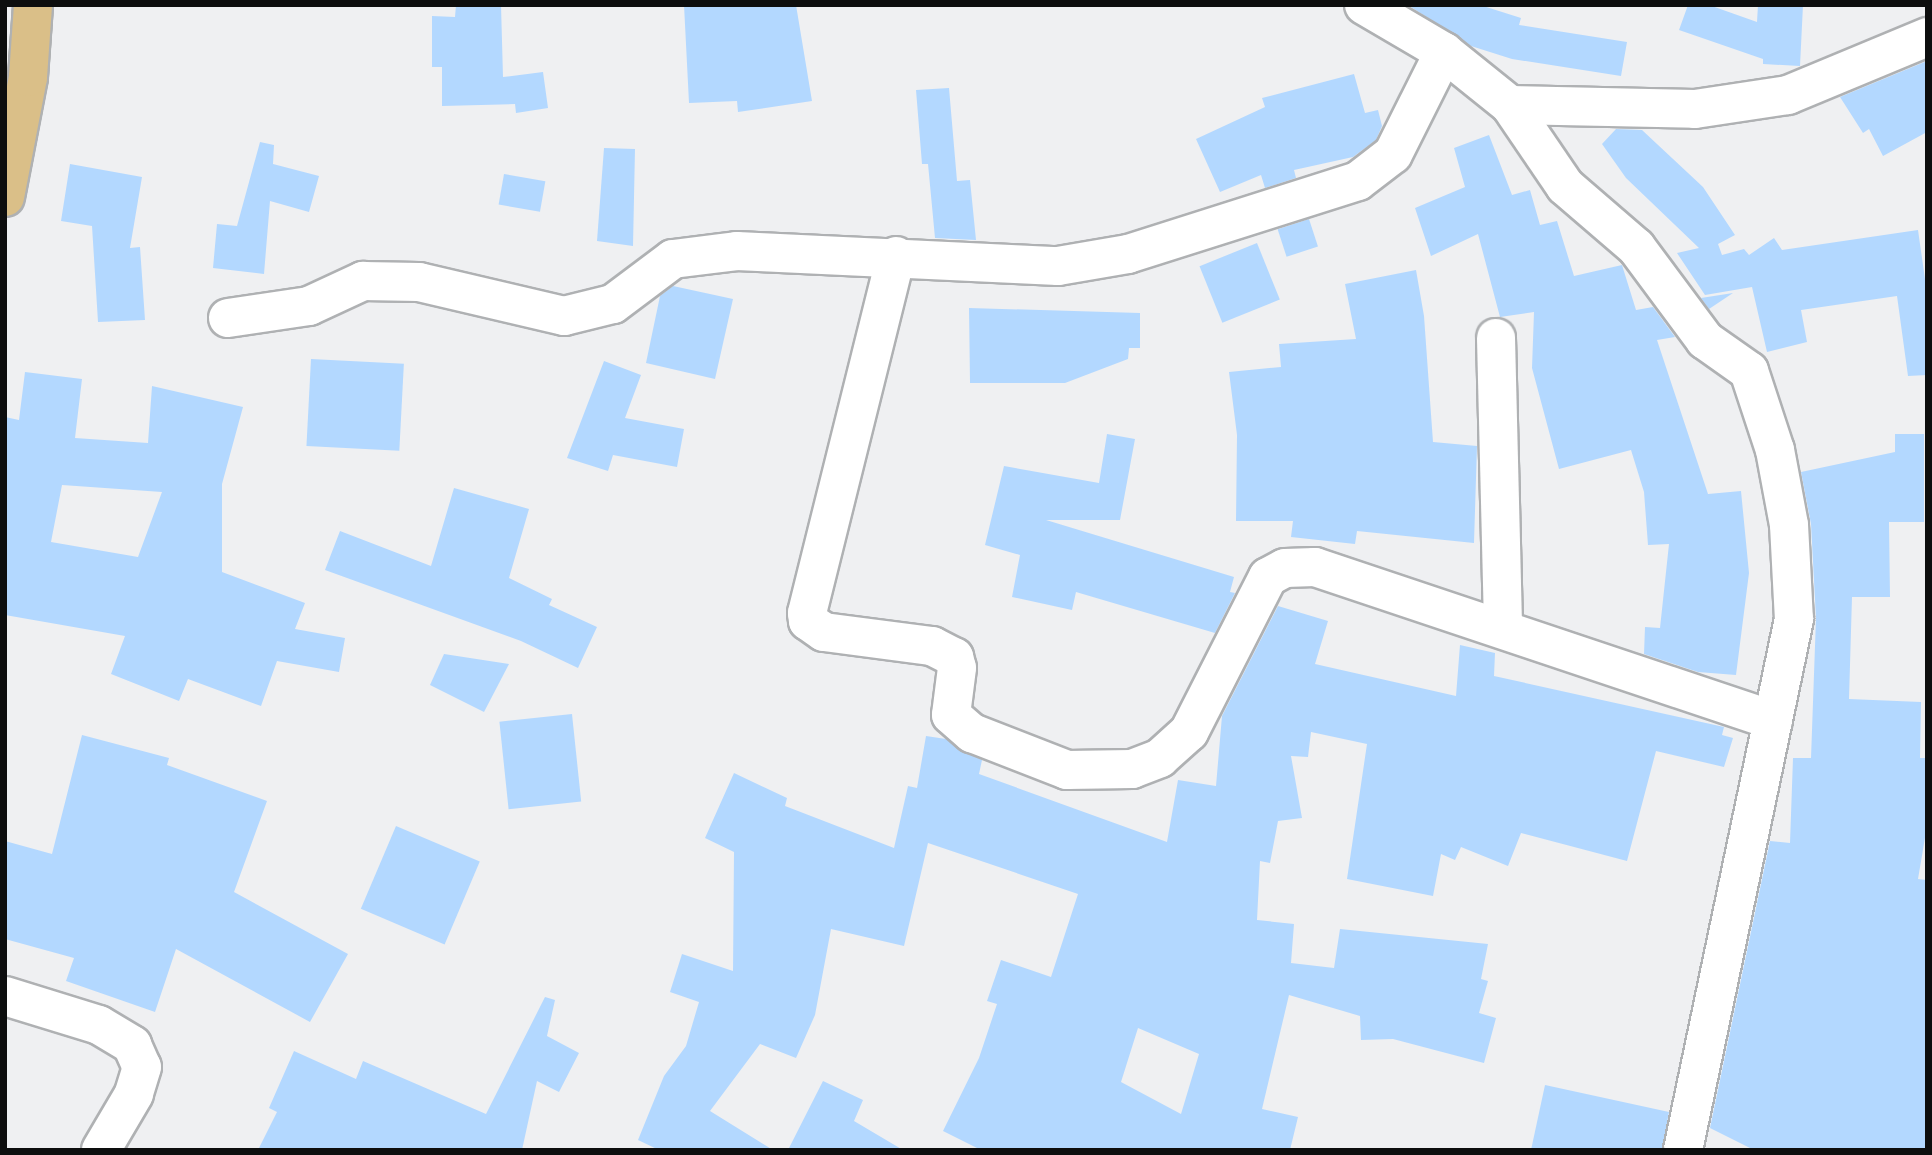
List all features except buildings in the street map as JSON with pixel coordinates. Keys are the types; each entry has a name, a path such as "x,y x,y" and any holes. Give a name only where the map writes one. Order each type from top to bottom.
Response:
{"main road":[{"path":"5,197 28,77 33,5"}],"street":[{"path":"1364,5 1444,51 1510,105 1565,186 1636,247 1705,340 1749,371 1775,450 1789,525 1794,619 1683,1150"},
{"path":"1510,105 1695,109 1788,95 1927,37"},
{"path":"228,318 309,306 363,281 419,282 564,316 613,304 673,259 737,251 896,256 1058,266 1128,254 1358,181 1393,154 1444,51"},
{"path":"896,256 807,613 808,621 824,632 932,646 954,657 957,668 950,705 957,724 1067,771 1132,769 1160,758 1189,732 1254,599 1268,577 1285,568 1315,568 1773,720"},
{"path":"1496,338 1503,629"},
{"path":"5,996 99,1025 132,1045 142,1067 134,1094 101,1150"}]}
